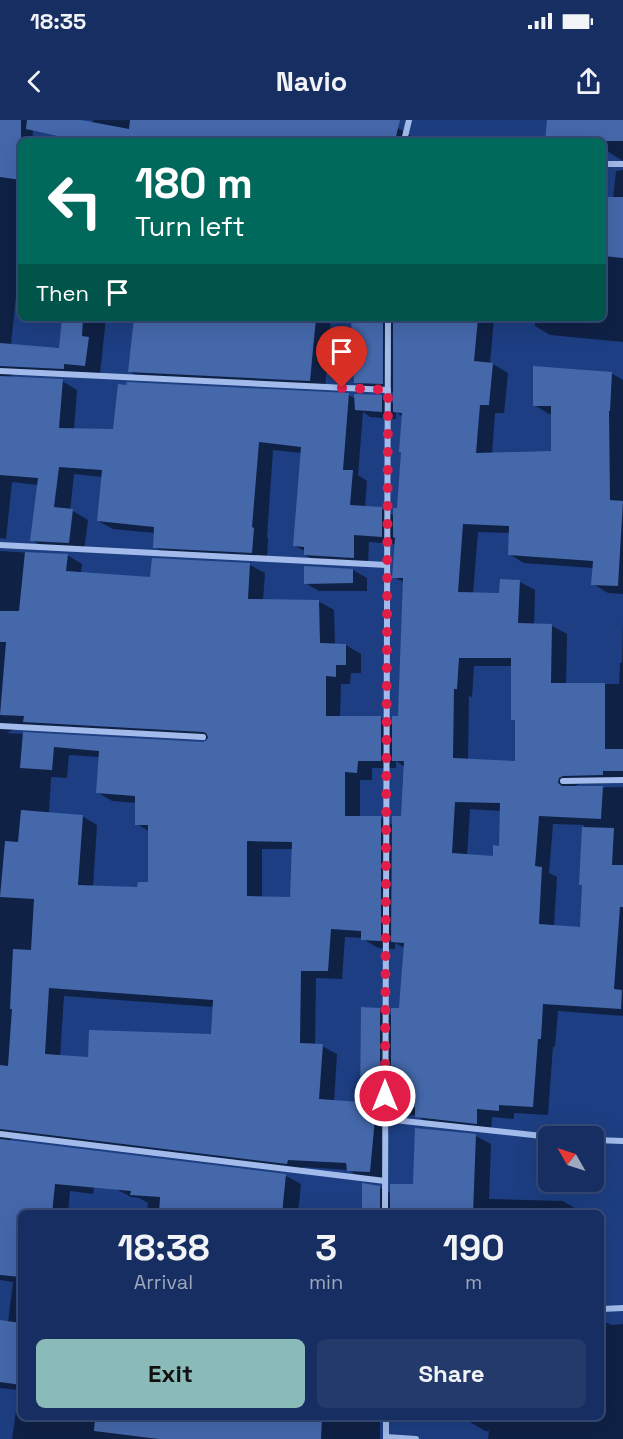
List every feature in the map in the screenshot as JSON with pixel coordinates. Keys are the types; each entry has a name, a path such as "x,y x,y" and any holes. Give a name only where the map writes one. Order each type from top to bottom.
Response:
{"street":[{"path":"405,138 409,120"},
{"path":"606,164 623,165"},
{"path":"385,1210 388,321"},
{"path":"0,371 388,390"},
{"path":"0,545 387,565"},
{"path":"0,726 203,737"},
{"path":"563,781 623,780"},
{"path":"385,1119 538,1136"},
{"path":"0,1134 385,1181"},
{"path":"604,1140 623,1141"},
{"path":"604,1309 623,1308"},
{"path":"386,1420 386,1438 416,1439"}],"building":[{"path":"0,120 21,120 21,138 18,138 18,180 0,177"},
{"path":"27,120 81,120 129,129 130,120 400,120 396,138 66,138 26,129"},
{"path":"547,120 623,120 623,141 606,141 606,138 545,138"},
{"path":"606,197 623,197 623,258 606,256"},
{"path":"62,321 83,321 82,336 89,337 85,366 64,364 64,369 0,366 0,343 59,348"},
{"path":"134,321 316,321 310,381 128,372"},
{"path":"351,321 383,321 383,384 354,383"},
{"path":"393,321 478,321 474,361 493,363 489,405 480,405 476,453 551,451 551,406 533,406 533,366 612,372 609,411 610,500 623,501 618,586 591,585 593,561 508,555 509,526 463,524 458,592 499,593 500,579 520,580 518,623 552,624 551,683 605,683 605,749 623,749 623,771 603,771 603,775 559,778 558,783 562,786 603,786 601,819 539,816 535,866 542,867 539,924 580,927 582,885 579,885 582,827 614,828 612,865 623,865 623,907 620,907 614,989 622,990 621,1009 543,1004 533,1107 499,1105 499,1111 477,1109 477,1124 415,1117 415,1107 391,1107 391,1008 399,1008 404,943 391,942 392,816 401,816 404,761 392,761 392,716 398,716 403,578 392,578 395,538 393,537 393,508 397,508 402,413 393,412","holes":["459,658 511,658 511,720 515,720 515,761 453,758 454,689 457,689","455,802 500,803 499,846 493,845 493,856 452,853"]},
{"path":"0,376 63,379 59,428 113,429 118,384 126,385 127,382 349,393 343,470 353,470 350,505 382,507 382,537 354,535 354,558 304,555 304,547 293,546 301,447 259,442 252,553 153,548 154,527 97,521 102,470 59,467 54,507 73,509 69,543 30,541 38,478 0,475"},
{"path":"354,394 382,395 382,412 355,410"},
{"path":"25,552 68,554 66,571 150,577 152,558 250,563 248,599 319,600 320,643 346,644 346,665 336,665 336,677 326,676 326,716 381,716 381,761 358,761 357,773 345,772 345,816 381,816 381,941 361,940 361,931 331,929 328,971 301,971 300,1043 323,1044 319,1099 360,1102 361,1007 380,1008 380,1107 376,1107 370,1172 347,1171 346,1163 288,1160 287,1164 0,1129 0,1065 8,1066 13,949 31,950 34,899 0,897 5,841 18,842 21,810 83,815 78,885 137,887 138,882 148,882 148,825 135,825 135,796 96,793 99,751 54,747 52,770 20,768 23,732 203,742 208,737 203,732 23,722 24,716 0,715 6,642 0,642 0,611 19,611","holes":["247,841 292,842 290,897 247,896","49,988 213,1000 211,1034 89,1030 88,1057 45,1054"]},
{"path":"304,566 353,569 353,583 304,584"},
{"path":"415,1128 476,1134 473,1210 390,1210 390,1184 413,1184"},
{"path":"0,1139 286,1174 282,1210 159,1210 160,1197 130,1195 131,1191 55,1184 52,1210 18,1210 18,1277 0,1275"},
{"path":"362,1183 380,1186 380,1210 362,1210"},
{"path":"0,1320 18,1323 18,1385 0,1382"},
{"path":"95,1420 322,1420 321,1439 159,1439 94,1431"}],"route":[{"path":"342,388 388,390 385,1096"}]}
